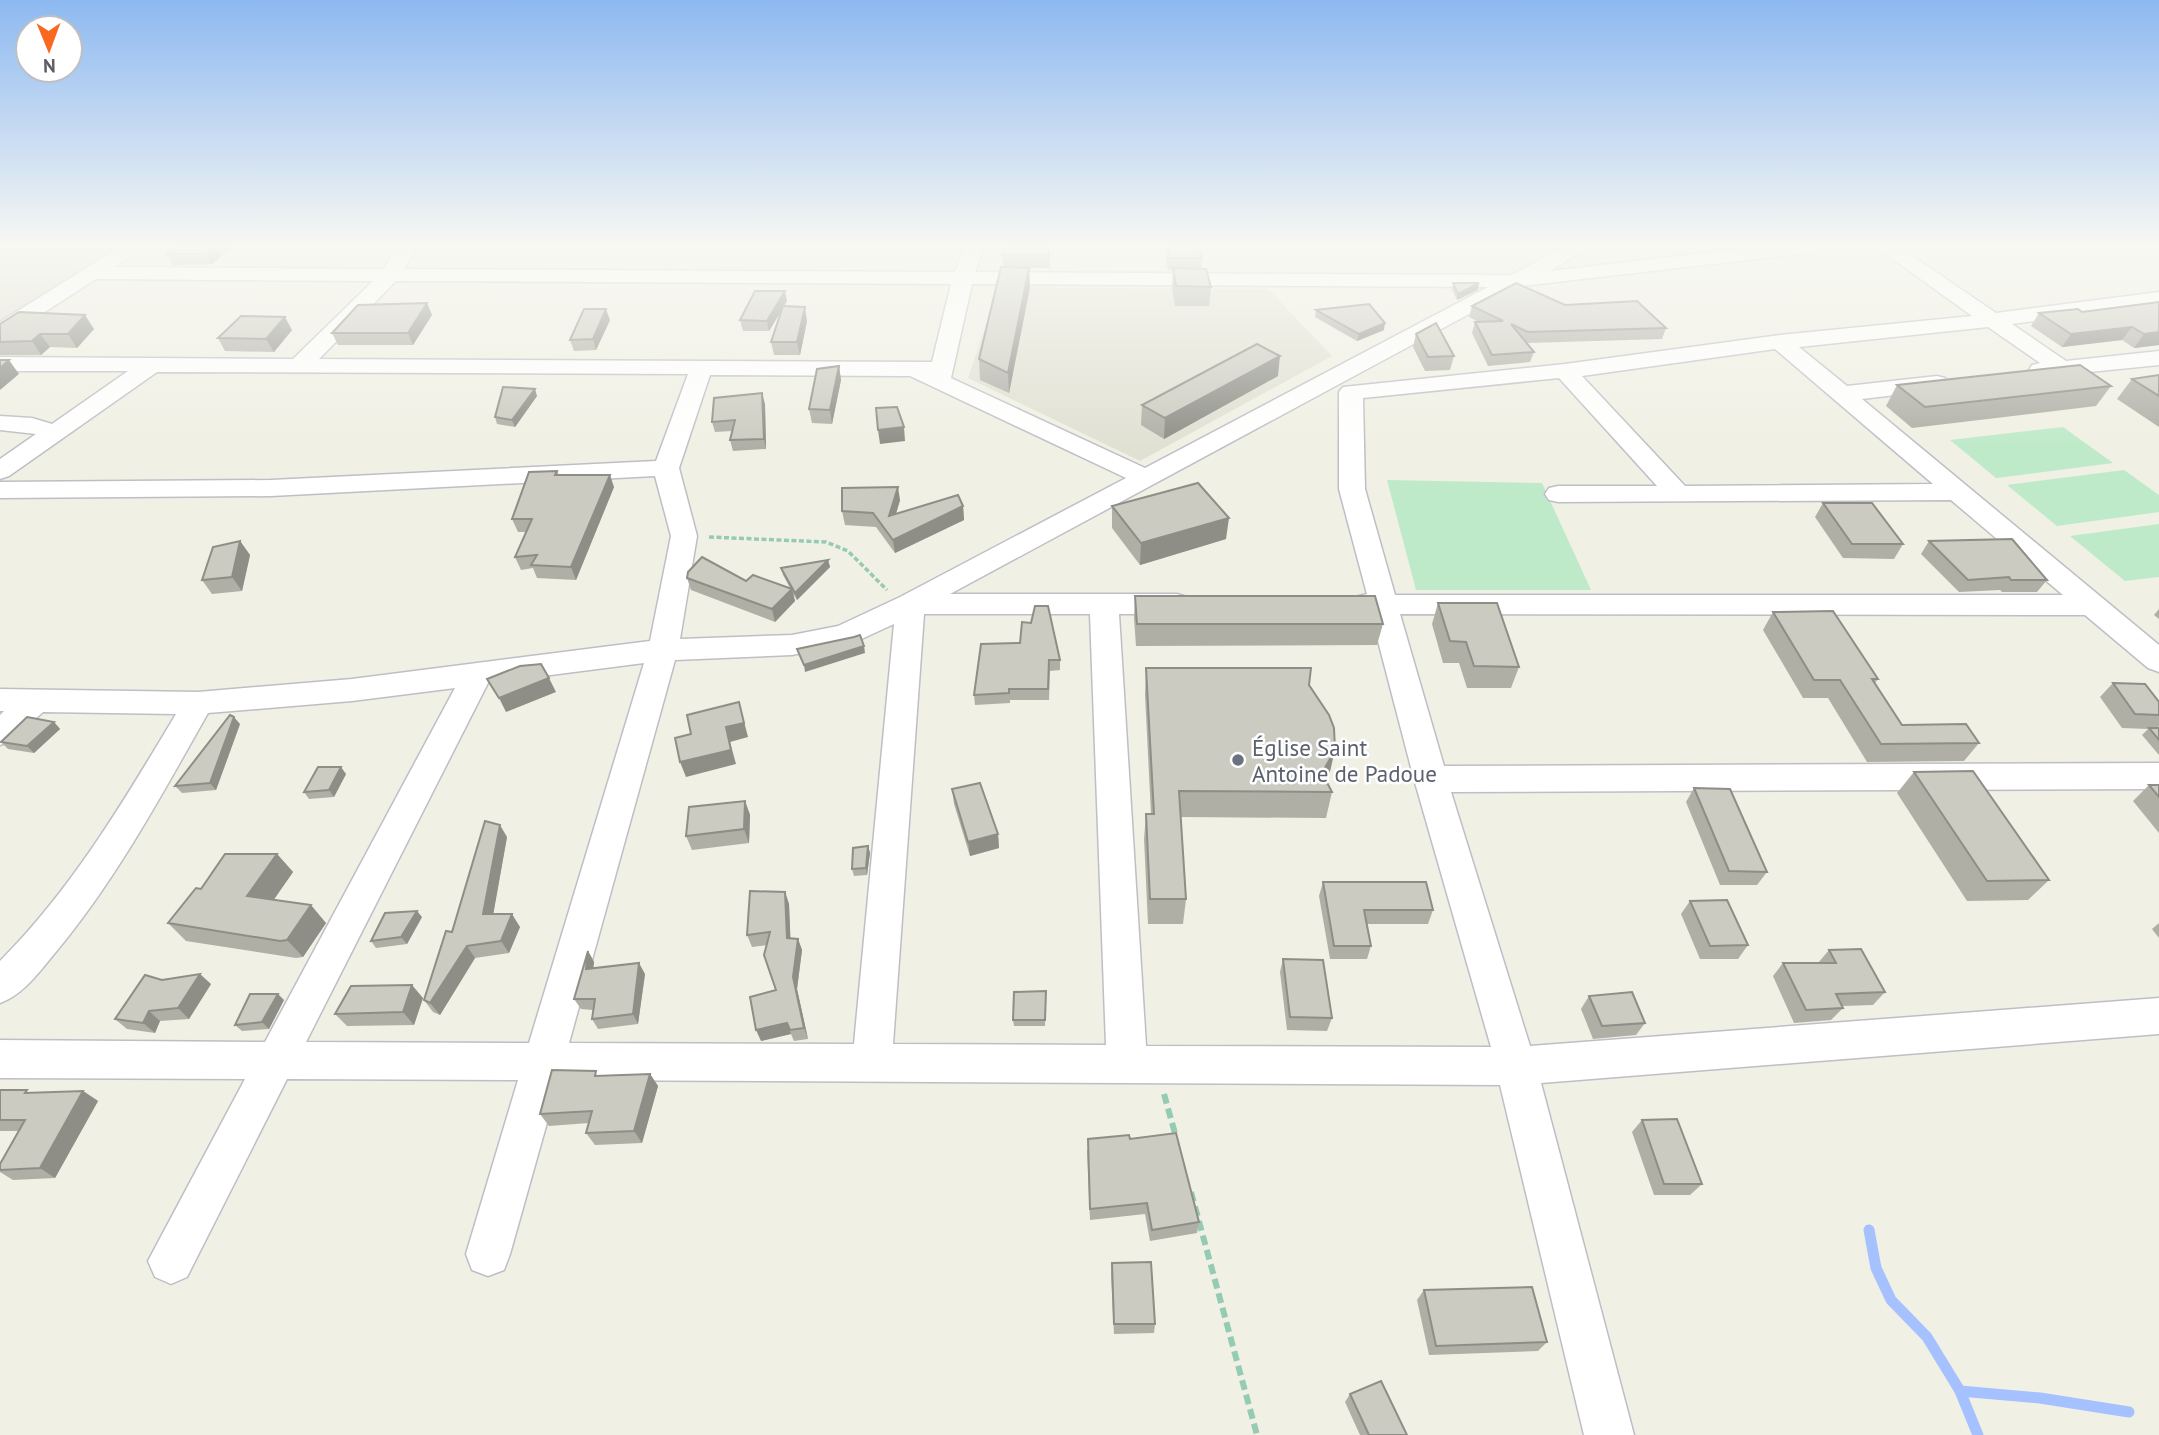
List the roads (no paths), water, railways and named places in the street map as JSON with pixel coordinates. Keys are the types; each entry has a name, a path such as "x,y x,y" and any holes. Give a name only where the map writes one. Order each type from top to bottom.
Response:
{"street":[{"path":"0,331 27,314"},
{"path":"299,366 351,314"},
{"path":"941,374 955,314"},
{"path":"0,700 198,704 352,690 663,650 805,643 845,635 910,604 1452,314"},
{"path":"1984,314 2062,368"},
{"path":"1609,1435 1516,1066 1431,779 1352,489 1352,392 1565,371 1780,342 2039,314"},
{"path":"1780,342 2159,661"},
{"path":"2021,373 2159,358"},
{"path":"0,364 914,369 941,374 1146,478"},
{"path":"0,471 152,365"},
{"path":"488,1254 663,650 684,536 666,468 701,369"},
{"path":"1565,371 1678,493"},
{"path":"1841,394 1965,379"},
{"path":"0,423 32,425 54,432"},
{"path":"0,490 271,488 666,468"},
{"path":"1558,494 1959,492"},
{"path":"910,604 1202,604"},
{"path":"872,1063 910,604"},
{"path":"1104,604 1141,1063"},
{"path":"1342,604 2092,604"},
{"path":"171,1261 478,673"},
{"path":"0,733 35,701"},
{"path":"0,986 34,954 121,836 198,704"},
{"path":"1431,779 2159,776"},
{"path":"0,1059 1516,1066 2159,1016"}],"waterway":[{"path":"1869,1230 1876,1268 1891,1300 1927,1337 1960,1391"},
{"path":"1960,1391 2040,1398 2129,1412"},
{"path":"1960,1391 1978,1435"}],"place":[{"name":"Église Saint Antoine de Padoue","path":"1238,760"}]}
